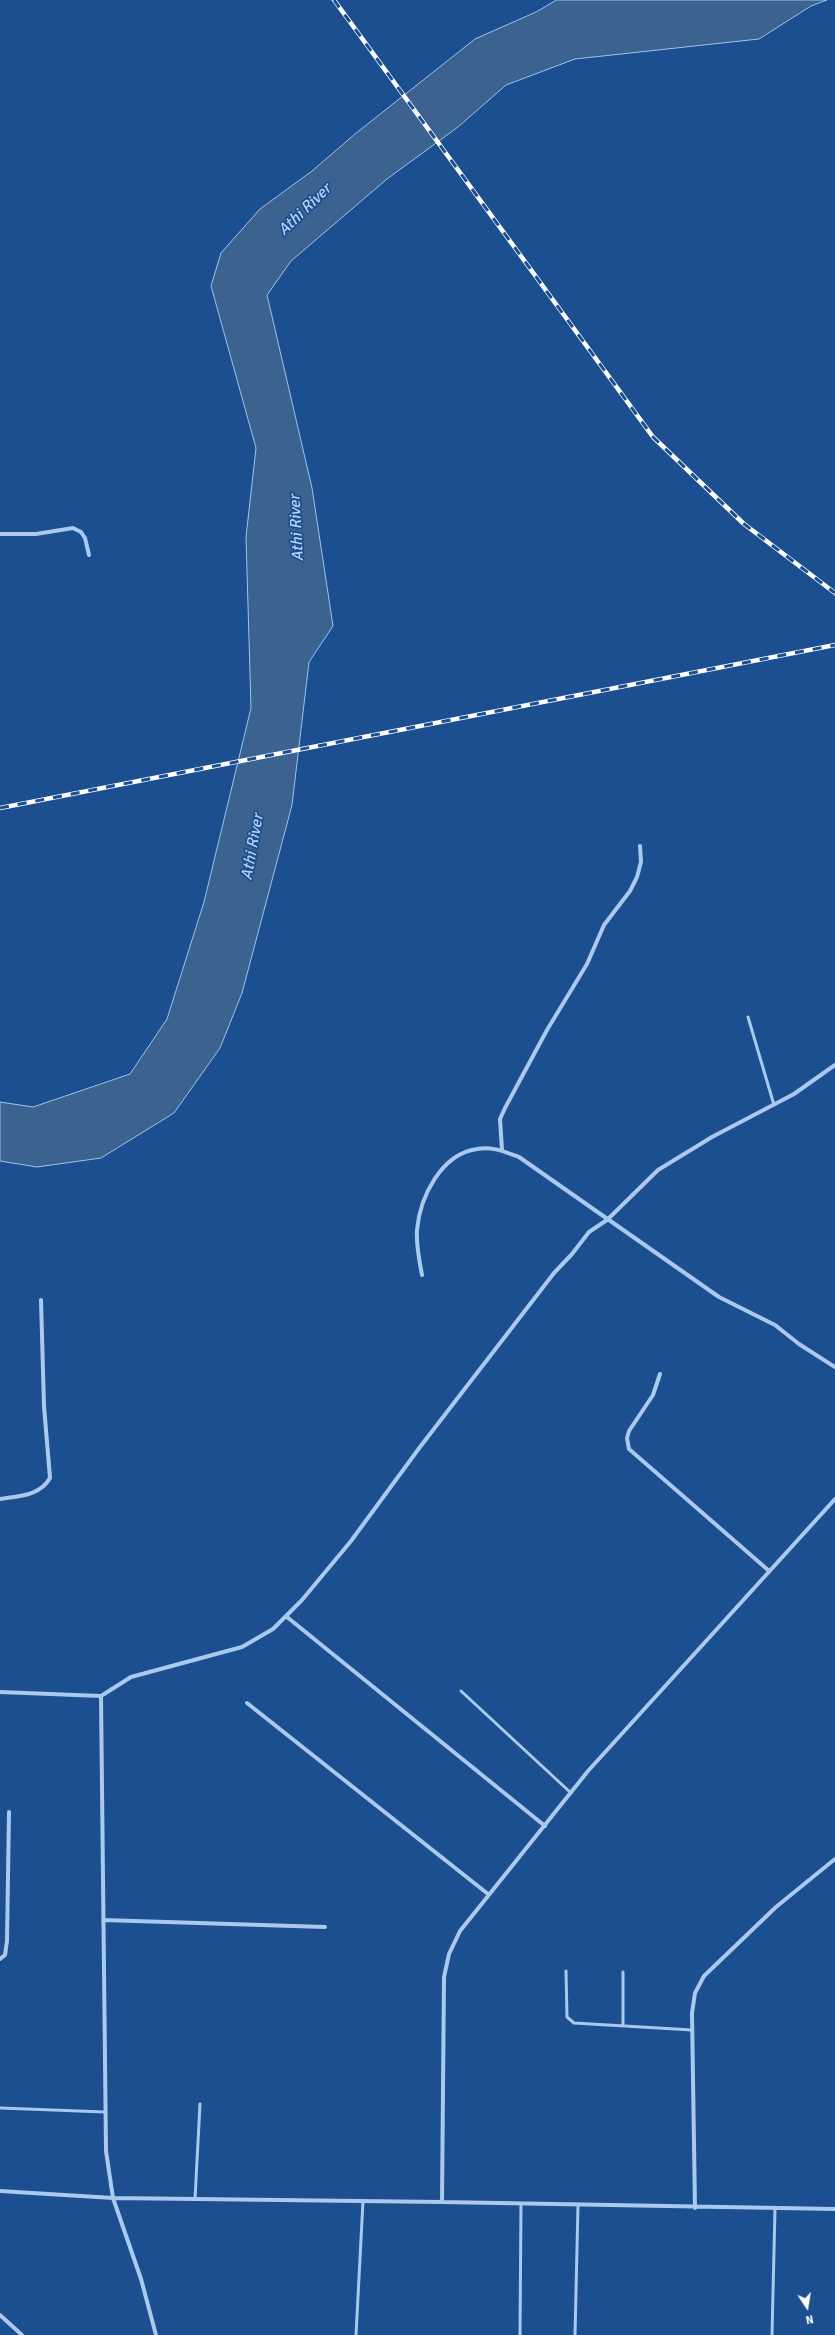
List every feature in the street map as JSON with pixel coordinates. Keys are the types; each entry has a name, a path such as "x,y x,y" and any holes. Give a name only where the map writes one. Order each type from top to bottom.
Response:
{"street":[{"path":"0,534 36,534 73,528 81,532 85,538 89,555"},
{"path":"502,1150 500,1126 505,1108 540,1043 587,964 604,925 630,890 637,877 641,862 640,846"},
{"path":"0,1692 101,1696 131,1677 242,1647 259,1639 286,1617 351,1541 420,1447 554,1272 572,1254 589,1232 607,1220 658,1170 712,1137 794,1094 835,1065"},
{"path":"422,1275 417,1250 420,1208 438,1175 450,1161 464,1153 477,1149 502,1150 519,1157 719,1297 775,1325 799,1344 835,1367"},
{"path":"0,1499 36,1492 46,1485 50,1478 44,1406 41,1300"},
{"path":"660,1374 653,1395 629,1431 627,1438 629,1449 768,1570"},
{"path":"442,2202 444,1977 449,1954 460,1931 488,1894 545,1826 588,1771 768,1570 835,1499"},
{"path":"286,1617 545,1826"},
{"path":"101,1696 106,2151 113,2198 141,2279 156,2335"},
{"path":"247,1702 488,1894"},
{"path":"0,1959 5,1955 7,1941 9,1812"},
{"path":"694,2208 692,2030 695,1993 704,1976 776,1907 835,1860"},
{"path":"103,1920 325,1927"},
{"path":"0,2191 113,2198 835,2209"},
{"path":"0,2315 22,2335"}],"lane":[{"path":"748,1016 774,1105"},
{"path":"461,1691 571,1793"},
{"path":"566,1971 567,2017 574,2023 692,2030"},
{"path":"623,1972 623,2026"},
{"path":"195,2199 200,2104"},
{"path":"0,2108 105,2112"},
{"path":"356,2335 363,2201"},
{"path":"520,2335 521,2204"},
{"path":"575,2335 578,2205"},
{"path":"772,2335 775,2209"}],"water":[{"name":"Athi River","path":"557,0 827,0 811,6 759,39 575,59 506,85 458,127 387,179 291,261 267,295 312,488 333,626 309,662 292,805 242,993 220,1048 174,1113 101,1158 37,1167 0,1161 0,1102 33,1107 130,1074 167,1019 204,902 251,708 246,537 256,448 211,286 221,253 260,209 312,171 355,134 475,39 536,12"}],"railway":[{"path":"334,0 653,437 744,524 835,593"},
{"path":"0,808 835,645"}]}
